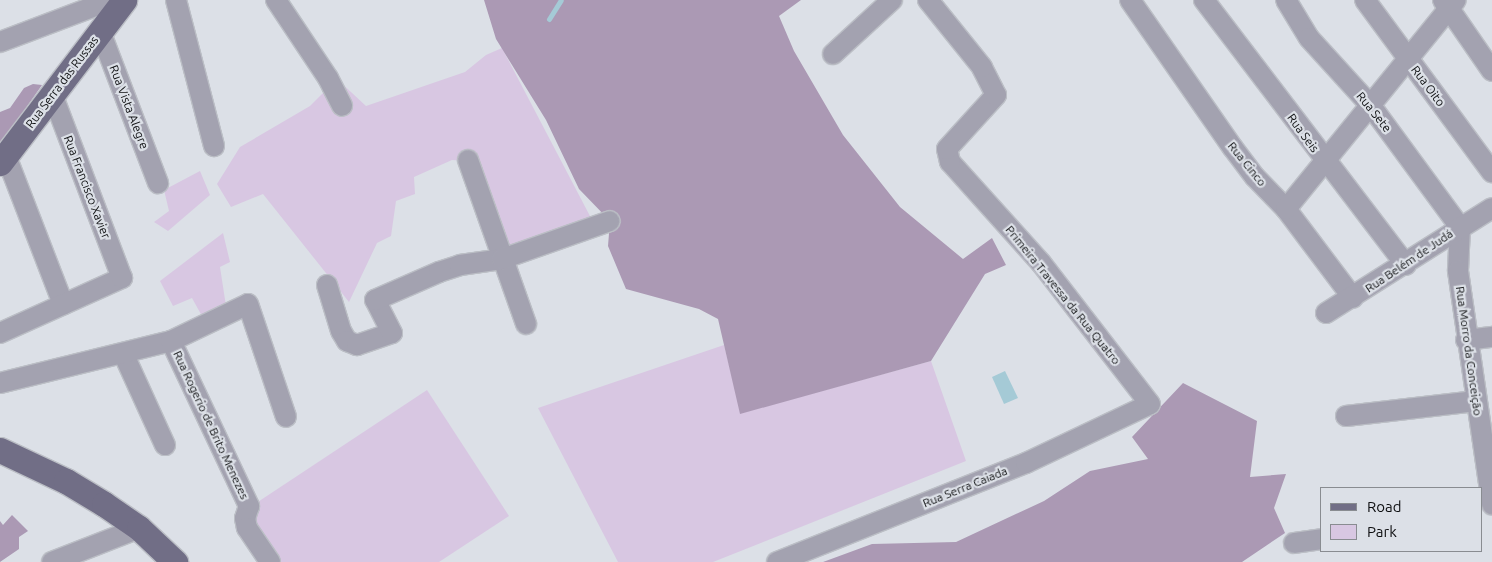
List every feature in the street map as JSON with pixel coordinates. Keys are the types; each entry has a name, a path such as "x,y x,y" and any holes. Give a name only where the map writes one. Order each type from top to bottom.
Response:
{"main road":[{"name":"Rua Serra das Russas","path":"3,160 124,0"},
{"path":"0,450 66,481 139,528 175,562"}],"street":[{"path":"0,42 111,0"},
{"path":"176,0 214,146"},
{"path":"276,0 328,78 342,106"},
{"path":"833,54 892,0"},
{"name":"Primeira Travessa da Rua Quatro","path":"928,0 982,67 996,96 947,149 950,162 1041,263 1150,404"},
{"name":"Rua Cinco","path":"1130,0 1233,148 1255,177 1286,208 1354,298"},
{"name":"Rua Seis","path":"1204,0 1326,164 1406,264"},
{"name":"Rua Sete","path":"1286,0 1309,38 1371,106 1460,227"},
{"name":"Rua Oito","path":"1365,0 1492,172"},
{"path":"1286,208 1326,164 1409,60 1449,3 1492,71"},
{"name":"Rua Vista Alegre","path":"100,31 158,183"},
{"name":"Rua Francisco Xavier","path":"53,96 122,278 64,304"},
{"path":"2,326 64,304 3,160"},
{"path":"468,160 526,324"},
{"name":"Rua Belém de Judá","path":"1326,313 1354,298 1460,227 1492,208"},
{"path":"327,285 342,331 347,340 357,345 392,333 375,300 460,265 502,259 610,221"},
{"name":"Rua Morro da Conceição","path":"1460,227 1458,271 1466,340 1492,505"},
{"path":"0,383 124,355 171,341 248,304 286,417"},
{"path":"1466,340 1492,337"},
{"name":"Rua Rogerio de Brito Menezes","path":"171,341 249,506 247,528 270,562"},
{"path":"124,355 165,445"},
{"path":"1346,416 1476,401"},
{"name":"Rua Serra Caiada","path":"777,562 1026,463 1150,404"},
{"path":"52,562 139,528"},
{"path":"1294,543 1320,539"}],"green space":[{"path":"502,48 591,218 499,253 468,161 452,160 414,177 415,194 396,201 391,236 377,243 349,302 263,194 231,207 217,184 240,147 310,106 337,79 366,106 465,72 486,55"},
{"path":"200,171 210,195 168,231 154,222 169,211 164,190"},
{"path":"223,233 230,262 220,267 226,306 203,318 192,298 173,306 160,281"},
{"path":"724,345 741,413 931,361 966,461 713,562 618,562 538,408"},
{"path":"427,390 509,516 439,562 277,562 244,511"}],"shaded area":[{"path":"484,0 801,0 779,16 794,51 843,135 900,207 963,259 992,238 1006,265 985,274 931,361 740,414 718,319 699,309 626,289 608,246 610,221 579,189 546,120 496,39"},
{"path":"33,84 42,85 0,145 0,112 10,108 24,88"},
{"path":"1183,383 1257,421 1250,477 1286,474 1274,508 1285,533 1242,562 823,562 872,544 956,542 1044,501 1090,471 1148,459 1132,437"},
{"path":"12,515 28,531 19,537 19,549 0,562 0,521 3,525"}],"water":[{"path":"1005,371 1018,398 1004,404 992,377"}],"waterway":[{"path":"549,19 561,0"}]}
